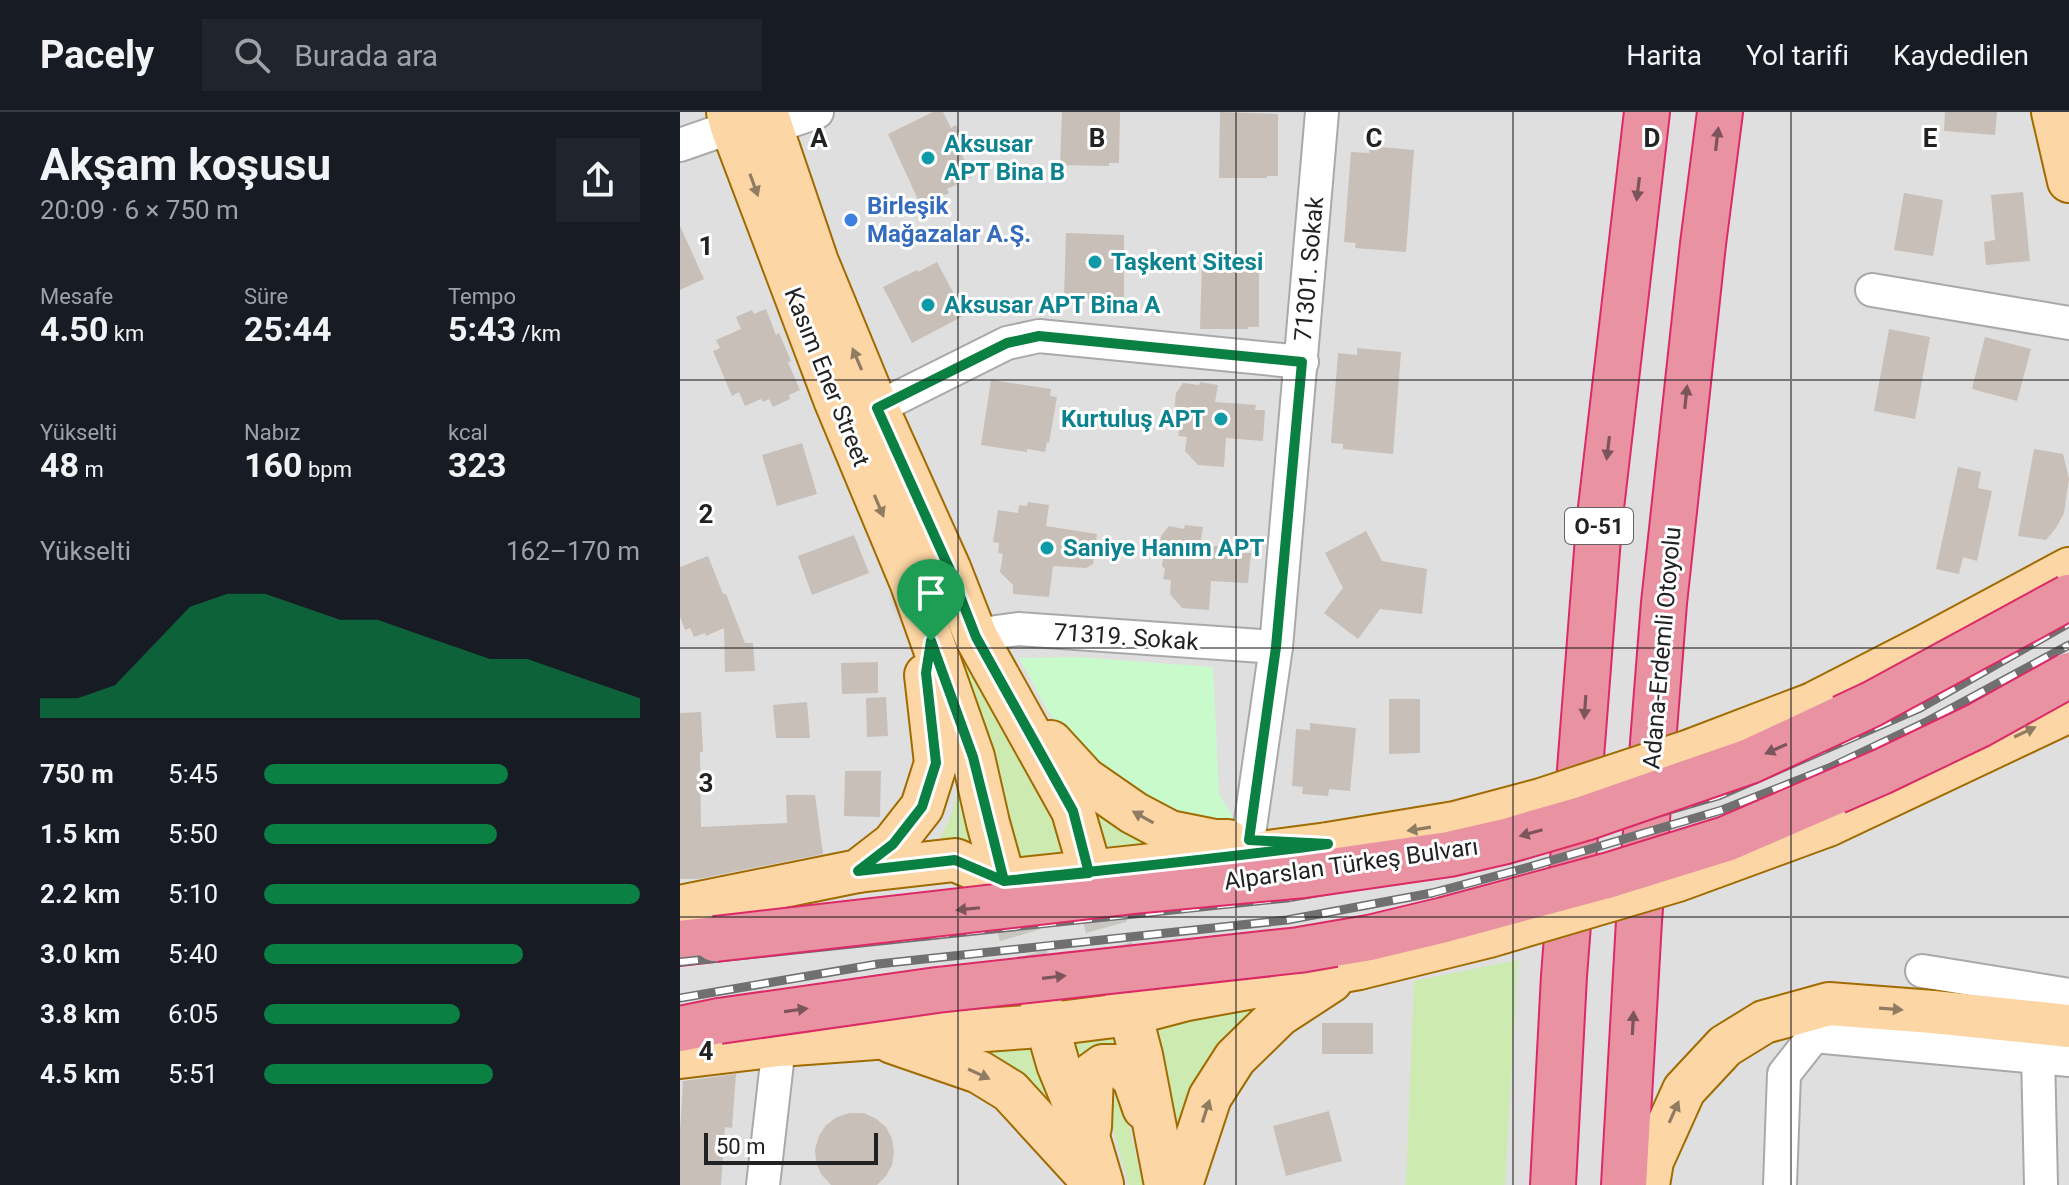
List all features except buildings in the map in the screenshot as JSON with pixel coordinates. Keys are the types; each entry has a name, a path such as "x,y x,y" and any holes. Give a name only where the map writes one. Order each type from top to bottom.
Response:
{"highway":[{"name":"O-51","path":"1553,1185 1564,976 1599,525 1647,112"},
{"name":"Adana-Erdemli Otoyolu","path":"1624,1185 1639,921 1664,603 1720,112"},
{"name":"Alparslan Türkeş Bulvarı","path":"698,941 1134,891 1304,875 1449,854 1506,841 1585,818 1750,761 1872,704 2069,597"},
{"path":"700,1025 937,990 1299,950 1369,938 1444,920 1610,875 1726,839 1881,772 1979,725 2069,675"},
{"path":"1525,1185 1528,1137 1564,976"}],"main road":[{"path":"2053,112 2069,181"},
{"name":"Kasım Ener Street","path":"749,120 817,262 976,637"},
{"name":"Kasım Ener Street","path":"749,120 836,402 912,584 973,757 1006,888"},
{"name":"Alparslan Türkeş Bulvarı","path":"680,907 858,871 955,860 1006,888 1092,880 1247,847 1328,844 1455,823 1541,800 1687,752 1813,704 2069,569"},
{"path":"976,637 1049,741 1085,779 1134,813 1170,832 1247,847"},
{"path":"976,637 1073,811 1092,880"},
{"path":"858,871 893,844 922,807 936,763 926,673 931,641"},
{"path":"680,1057 880,1037 1187,999 1359,968 1489,936 1678,880 1828,825 2069,711"},
{"path":"1181,1185 1210,1097 1235,1058 1279,1015 1323,984 1359,968"},
{"path":"1648,1185 1652,1161 1684,1090 1725,1046 1764,1022 1829,1004 2069,1026"},
{"path":"1128,1006 1162,1165"},
{"path":"1044,1016 1058,1064 1089,1140 1103,1185"},
{"path":"880,1037 979,1072 1010,1091 1096,1185"},
{"path":"1089,1140 1092,1074 1103,1066 1121,1066 1134,1079 1162,1165"}],"street":[{"path":"680,145 749,120 817,112"},
{"name":"71301. Sokak","path":"1247,847 1276,647 1322,112"},
{"path":"1872,290 2069,323"},
{"path":"877,408 1007,343 1039,336 1302,362"},
{"name":"71319. Sokak","path":"976,637 1018,629 1276,647"},
{"path":"1922,971 2069,995"},
{"path":"1780,1185 1784,1074 1814,1036 2054,1058 2041,1185"},
{"path":"763,1185 779,1045"}],"shaded area":[{"path":"680,112 2069,112 2069,1185 680,1185"}],"green space":[{"path":"755,112 1073,854 1020,864 997,770"},
{"path":"1078,657 1213,667 1219,794 1237,824 1163,810 1073,744 1048,711 1019,658"},
{"path":"956,751 985,862 938,842 956,798"},
{"path":"1078,783 1171,842 1111,852"},
{"path":"1518,960 1505,1185 1406,1185 1414,981"},
{"path":"1281,1000 1180,1160 1157,1020"},
{"path":"1127,1028 1133,1068 1081,1076 1071,1039"},
{"path":"1027,1036 1067,1138 930,1045"},
{"path":"1112,1085 1120,1087 1143,1185 1129,1185 1102,1092"}],"tunnel":[{"path":"1095,887 1126,998"},
{"path":"1008,895 1042,1008"}],"railway":[{"path":"680,962 1287,898 1433,872 1528,851 1718,796 1920,708 2069,623"},
{"path":"680,998 878,964 1287,920 1432,893 1722,810 1829,768 1928,721 2069,645"}],"place":[{"name":"Aksusar APT Bina B","path":"928,158"},
{"name":"Birleşik Mağazalar A.Ş.","path":"851,220"},
{"name":"Taşkent Sitesi","path":"1095,262"},
{"name":"Aksusar APT Bina A","path":"928,305"},
{"name":"Kurtuluş APT","path":"1221,419"},
{"name":"Saniye Hanım APT","path":"1047,548"}],"route":[{"path":"931,641 926,673 936,763 922,807 893,844 858,871 955,860 1004,881 1018,880 1089,873 1073,811 976,637 949,568 877,408 1007,343 1039,336 1302,362 1276,647 1249,840 1328,844 1089,873 1004,881 973,757 931,641"}]}
